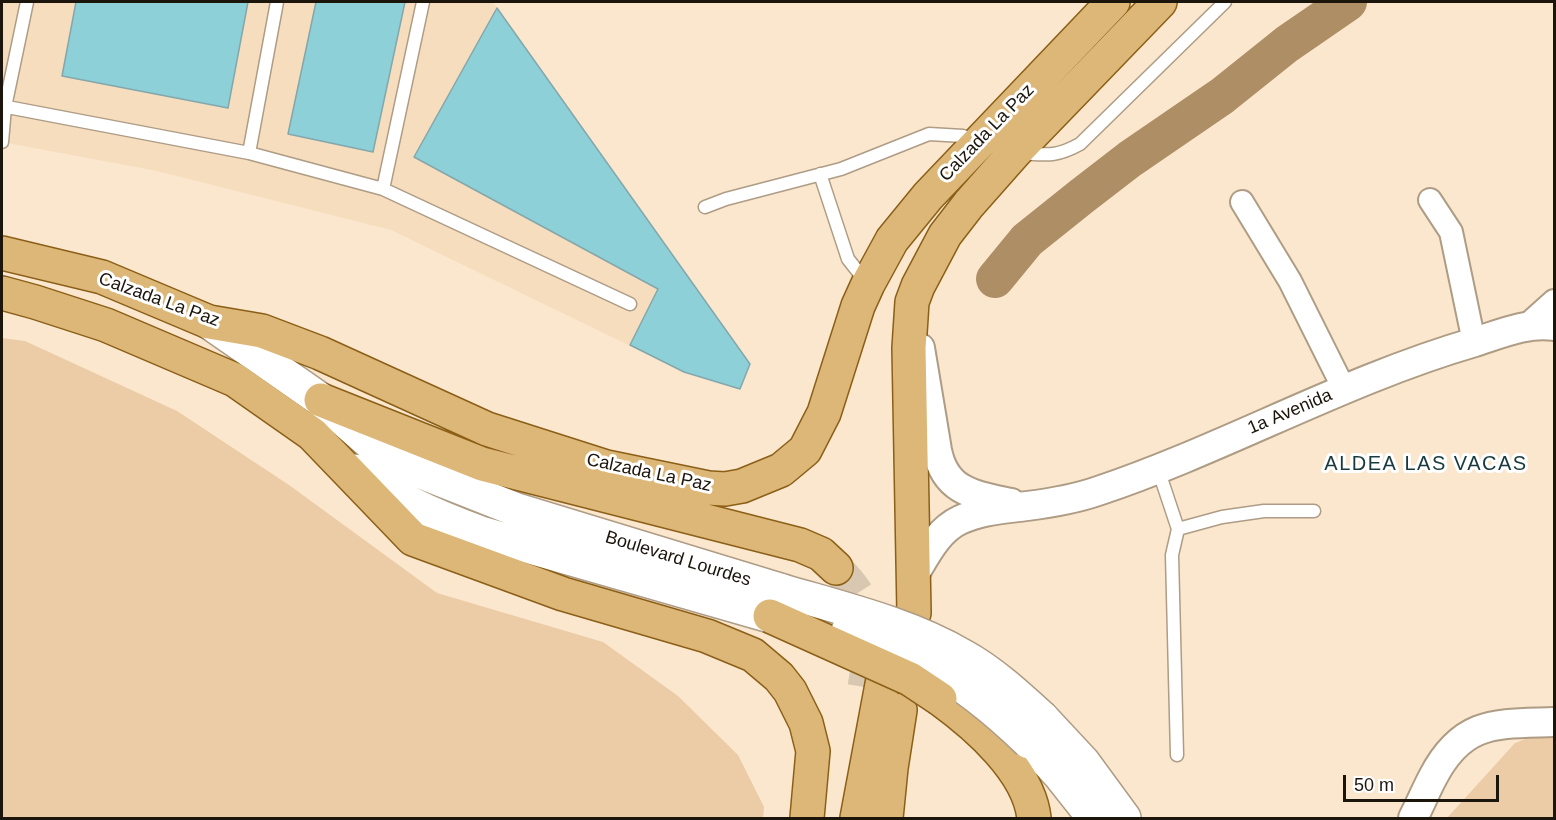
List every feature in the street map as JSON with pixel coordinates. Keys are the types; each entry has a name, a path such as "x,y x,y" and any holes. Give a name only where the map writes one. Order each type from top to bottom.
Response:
{"main road":[{"name":"Calzada La Paz","path":"4,251 102,277 209,322 262,331 320,353 487,429 606,466 708,488 725,489 742,486 781,470 804,450 824,413 863,295 883,254 900,230 979,142 1113,2"},
{"name":"Calzada La Paz","path":"945,235 908,262 895,296 887,329 903,609 914,575 909,348 912,302 924,272 945,235 969,204 1015,152 1160,2"},
{"path":"2,293 106,325 236,380 312,434 413,539 563,594 707,636 738,648 766,664 790,691 806,723 810,738 813,766 807,819"},
{"name":"Boulevard Lourdes","path":"209,322 321,400 380,451 420,472 468,492 841,628 930,666 978,698 1036,730 1083,762 1124,819"},
{"path":"321,400 471,460 800,544 821,554 837,568"},
{"name":"Boulevard Lourdes","path":"334,455 366,478 397,496 435,516 481,533 777,604"},
{"path":"777,604 910,679 940,699 973,726 1005,758 1025,791 1034,819"},
{"path":"841,819 884,683"},
{"path":"857,819 884,683"},
{"path":"884,683 891,768 886,819"},
{"name":"Boulevard Lourdes","path":"1036,730 1060,775 1094,819"}],"street":[{"path":"1430,200 1451,232 1474,342"},
{"path":"1242,202 1290,281 1344,389"},
{"path":"1525,327 1554,300"},
{"name":"1a Avenida","path":"912,302 939,464 945,475 957,486 972,493 1028,506"},
{"name":"1a Avenida","path":"914,575 940,536 958,521 978,514 1081,497 1158,469 1377,374 1525,327 1554,326"},
{"path":"1418,812 1441,764 1459,741 1470,732 1496,725 1554,722"}],"lane":[{"path":"2,142 2,108 27,2"},
{"path":"249,153 277,2"},
{"path":"383,189 423,2"},
{"path":"1015,152 1052,156 1080,144 1225,2"},
{"path":"2,108 249,153 383,189 630,304"},
{"path":"705,207 726,199 841,169 929,134 963,136 979,142"},
{"path":"820,174 848,259 863,295"},
{"path":"1158,469 1178,529 1172,555 1177,755"},
{"path":"1178,529 1222,517 1264,511 1314,512"}],"shaded area":[{"path":"2,2 493,2 750,364 740,389 684,372 391,230 157,171 2,142"},
{"path":"2,338 25,341 177,411 289,485 437,593 603,642 678,696 738,755 764,807 763,818 2,818"},
{"path":"1554,728 1554,818 1447,818 1515,743"}],"building":[{"path":"76,2 248,2 228,108 62,76"},
{"path":"316,2 405,2 373,152 288,134"},
{"path":"497,8 750,364 740,389 684,372 630,345 658,289 414,157"}],"waterway":[{"path":"995,279 1027,240 1082,196 1130,159 1222,96 1287,44 1348,2"}],"tunnel":[{"path":"836,568 859,596 869,623 869,652 864,687"}],"district":[{"name":"ALDEA LAS VACAS","path":"1426,464"}]}
